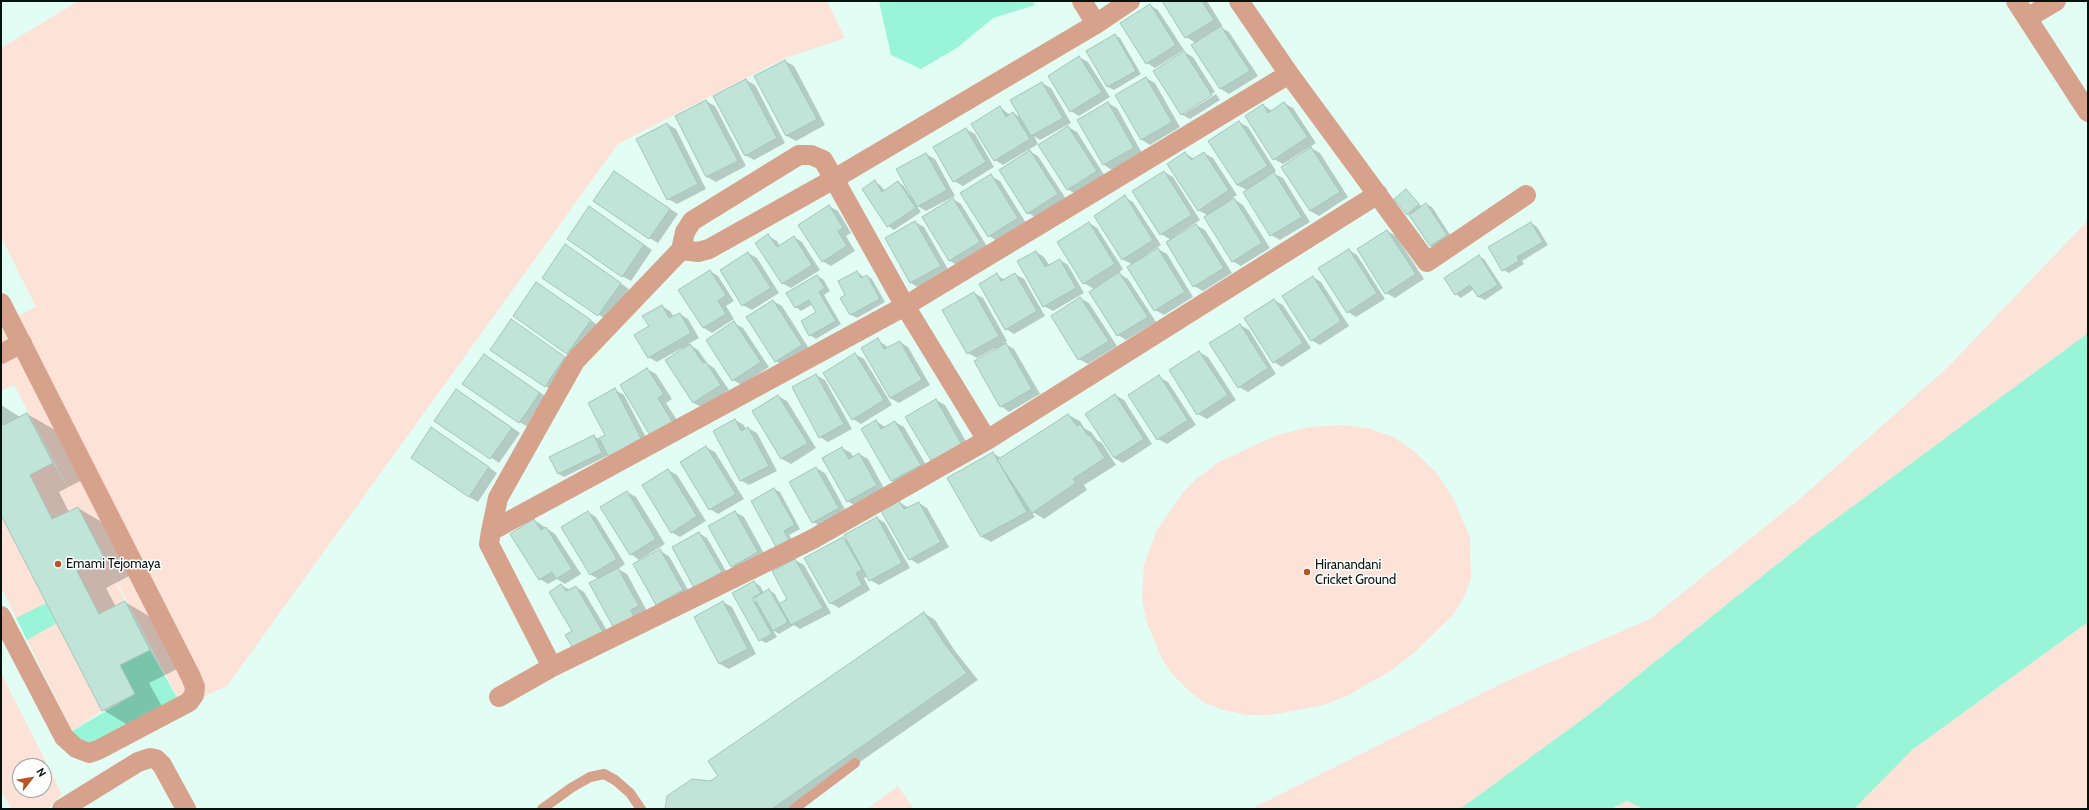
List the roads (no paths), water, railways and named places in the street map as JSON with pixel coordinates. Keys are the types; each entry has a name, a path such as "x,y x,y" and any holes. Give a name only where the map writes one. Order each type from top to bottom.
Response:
{"street":[{"path":"1082,1 1096,24"},
{"path":"681,250 698,252 709,249 834,179 1096,24 1130,1"},
{"path":"1240,1 1289,74 1427,262 1526,196"},
{"path":"2016,1 2088,112"},
{"path":"2027,18 2056,1"},
{"path":"491,531 905,306 1289,74"},
{"path":"552,667 489,544 498,498 575,361 681,250 685,232 692,221 800,155 812,155 822,160 905,306 987,440"},
{"path":"499,697 552,667 811,540 987,440 1378,194"},
{"path":"1,303 191,677 195,687 194,695 190,702 98,750 89,752 76,748 64,737 1,616"},
{"path":"1,354 22,343"},
{"path":"62,809 138,762 150,758 156,759 162,765 186,809"}],"lane":[{"path":"794,809 855,764"},
{"path":"542,809 571,788 590,777 604,774 615,780 630,793 641,809"}],"place":[{"name":"Emami Tejomaya","path":"58,564"},
{"name":"Hiranandani Cricket Ground","path":"1307,572"}]}
